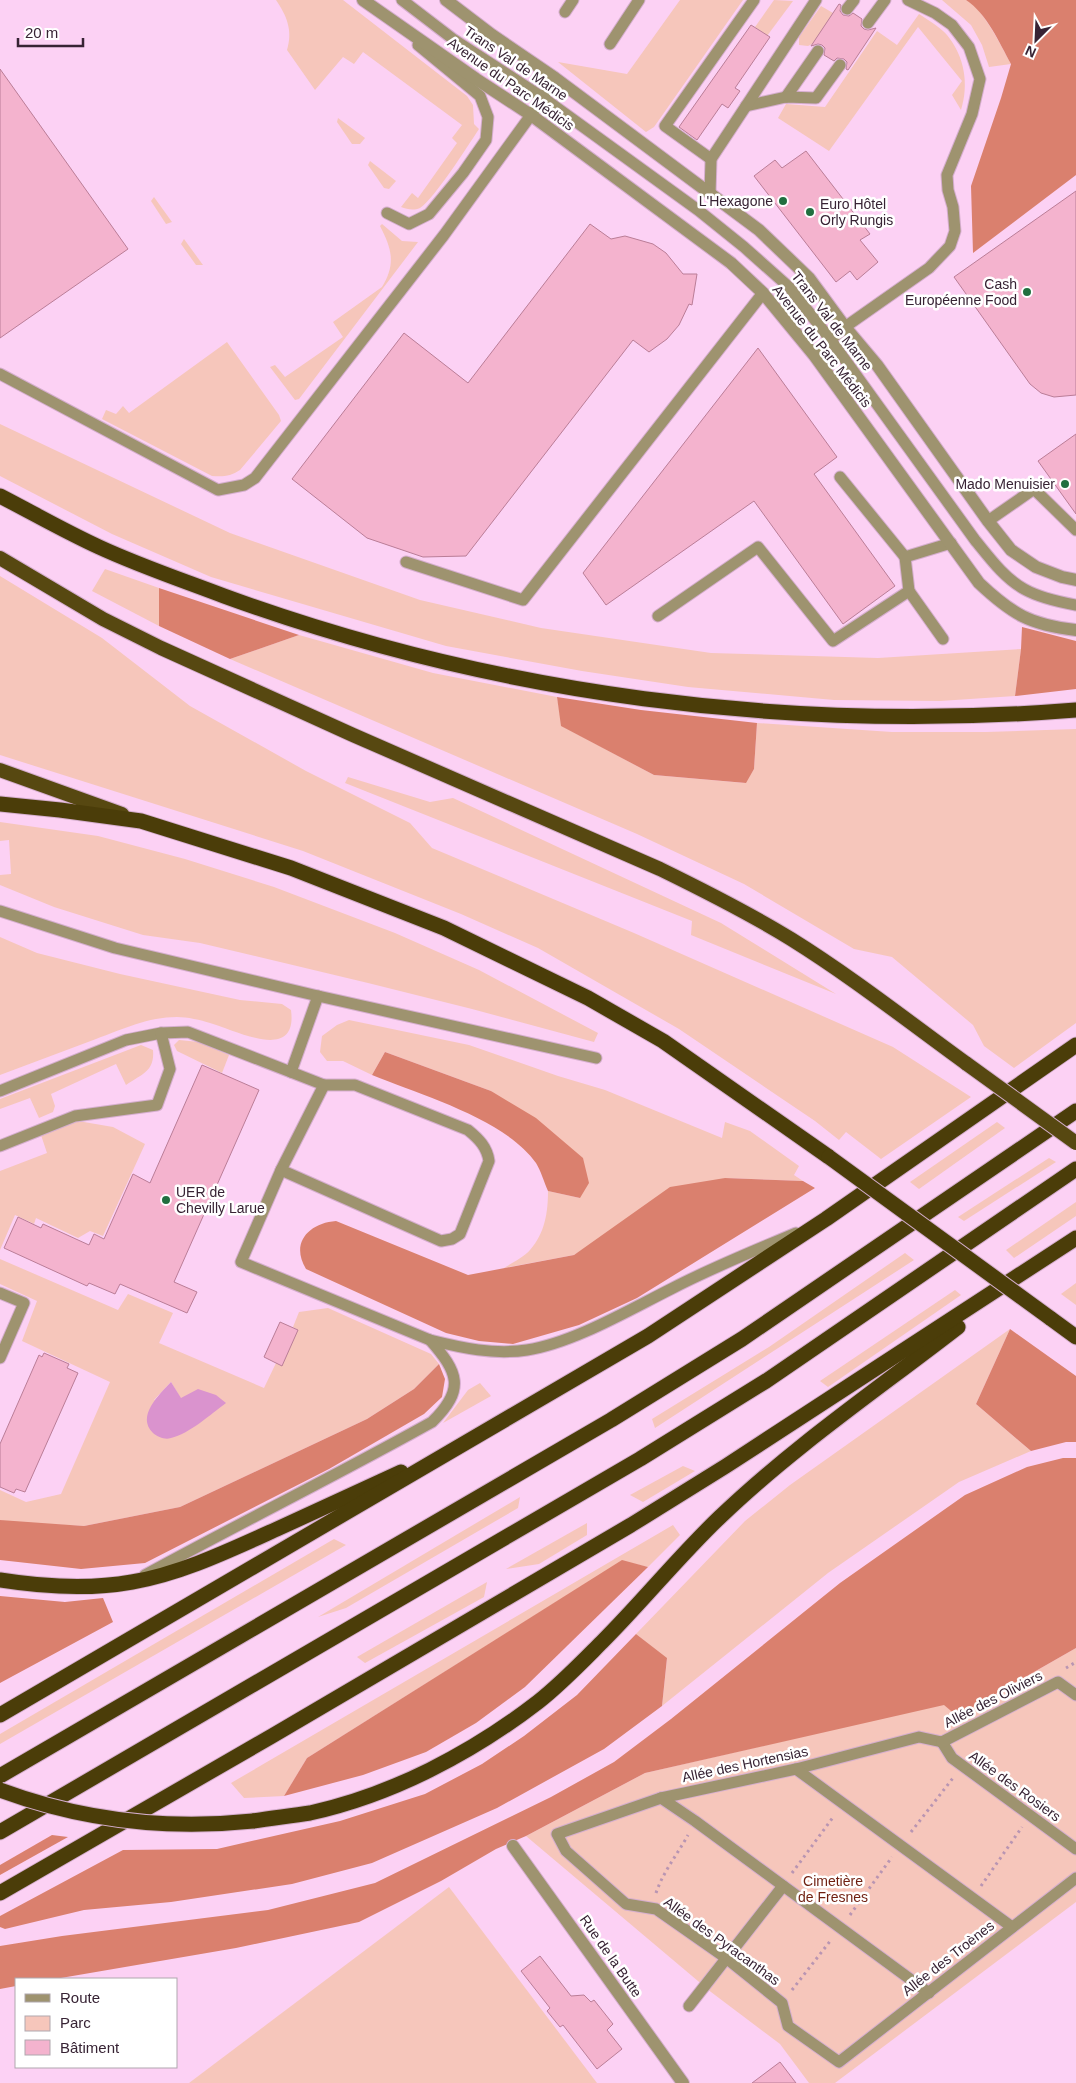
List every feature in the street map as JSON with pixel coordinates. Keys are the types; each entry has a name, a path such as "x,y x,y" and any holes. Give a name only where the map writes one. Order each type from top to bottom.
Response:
{"highway":[{"path":"0,496 107,550 256,607 385,647 517,678 645,699 798,713 943,717 1076,710"},
{"path":"0,558 103,619 161,648 353,735 652,865 766,924 815,955 1076,1143"},
{"path":"0,770 141,821 308,874 444,928 588,998 663,1041 829,1157 1076,1337"},
{"path":"0,804 141,821"},
{"path":"0,1716 648,1336 826,1219 1076,1045"},
{"path":"0,1776 593,1430 742,1339 1076,1111"},
{"path":"0,1832 640,1459 766,1381 1076,1169"},
{"path":"0,1790 55,1807 130,1821 179,1825 253,1821 310,1812 349,1802 391,1787 467,1750 540,1701 604,1641 719,1518 773,1469 1042,1262 1076,1238"},
{"path":"0,1894 631,1525 726,1466 1042,1262"},
{"path":"0,1580 39,1586 104,1586 132,1582 186,1568 244,1544 479,1435"}],"street":[{"name":"Avenue du Parc Médicis","path":"446,0 492,35 555,78 759,230 810,278 845,326 877,365 988,521 1011,550 1036,567 1076,580"},
{"name":"Avenue du Parc Médicis","path":"367,3 531,115 731,263 763,293 814,355 978,582 1002,605 1028,620 1057,628 1076,630"},
{"name":"Rue de la Butte","path":"513,1846 683,2083"}],"lane":[{"name":"Trans Val de Marne","path":"402,0 453,39 542,97 698,210 789,287 830,339 975,540 1000,569 1024,589 1056,601 1076,605"},
{"path":"565,12 573,0"},
{"path":"610,44 639,0"},
{"path":"710,159 665,126 754,0"},
{"path":"710,194 710,159 816,0"},
{"path":"868,23 885,0"},
{"path":"814,355 845,326 929,268 950,246 955,231 954,207 948,190 947,175 972,114 980,78 969,47 952,25 935,13 908,0"},
{"path":"367,3 480,96 488,116 486,140 429,214 409,224 387,213"},
{"path":"786,97 818,51"},
{"path":"746,106 786,97 816,98 840,65"},
{"path":"0,374 218,490 244,485 255,478 444,236 531,115 555,78"},
{"path":"406,562 523,600 763,293"},
{"path":"840,476 905,557 908,591 943,639"},
{"path":"988,521 1034,489 1076,530"},
{"path":"905,557 951,544"},
{"path":"658,616 758,547 833,641 908,591"},
{"path":"0,911 115,948 318,996 596,1058"},
{"path":"291,1072 318,996"},
{"path":"0,1091 126,1040 161,1033 188,1032 324,1085 355,1085 468,1130 480,1139 488,1152 489,1161 460,1234 452,1239 441,1241 281,1170"},
{"path":"0,1146 75,1116 156,1105 170,1069 161,1033"},
{"path":"324,1085 281,1170 241,1262 430,1340 461,1348 492,1352 529,1350 559,1341 609,1320 673,1288 826,1219"},
{"path":"0,1293 24,1304 0,1358"},
{"path":"132,1582 250,1517 348,1469 432,1422 443,1412 455,1384 452,1369 445,1357 430,1340"},
{"name":"Allée des Oliviers","path":"942,1742 1058,1682 1076,1695"},
{"name":"Allée des Hortensias","path":"557,1834 660,1798 796,1769 919,1737 942,1742"},
{"name":"Allée des Rosiers","path":"942,1742 952,1758 962,1766 1076,1849"},
{"path":"796,1769 1012,1927"},
{"path":"660,1798 695,1821 929,1993"},
{"name":"Allée des Pyracanthas","path":"557,1834 566,1851 626,1904 656,1909 726,1958 782,2003 788,2026 839,2062"},
{"name":"Allée des Troènes","path":"839,2062 1076,1878"},
{"path":"689,2006 703,1985 783,1886"}],"path":[{"path":"782,2003 962,1766"},
{"path":"783,1886 842,1804"},
{"path":"972,1898 1030,1816"},
{"path":"656,1909 656,1892 662,1874 678,1852 695,1821"}],"green space":[{"path":"276,0 343,0 467,96 473,105 474,124 479,129 434,194 420,208 412,210 401,207 412,193 418,198 457,143 452,138 462,125 363,52 354,64 343,57 315,90 287,50 289,43 288,24"},
{"path":"680,0 743,0 654,127 646,132 558,62 627,74"},
{"path":"774,0 793,1 767,36 755,27"},
{"path":"942,0 966,0 972,4 985,18 1011,64 989,67 982,45 971,25"},
{"path":"821,6 833,13 814,43 808,46 799,45 799,37"},
{"path":"919,14 944,32 958,52 965,81 961,110 952,95 962,81 918,27 829,151 778,118 786,104 825,107 877,31 897,45"},
{"path":"338,118 365,138 360,144 352,144 337,122"},
{"path":"370,161 396,181 389,189 384,188 368,165"},
{"path":"154,197 172,222 166,224 151,201"},
{"path":"382,224 402,241 418,242 299,399 295,400 270,367 275,365 285,377 343,337 333,322 382,287 389,271 391,264 390,249 380,226"},
{"path":"184,239 203,265 196,265 181,244"},
{"path":"227,342 279,415 281,421 240,470 234,474 212,476 102,419 106,410 116,414 123,406 129,413"},
{"path":"0,424 230,533 420,600 541,628 711,653 878,658 1021,649 1015,696 940,701 834,700 688,687 582,671 446,646 211,577 112,534 0,476"},
{"path":"105,569 159,588 159,626 92,591"},
{"path":"0,576 102,638 190,706 306,771 410,823 432,848 634,933 893,1047 971,1097 881,1159 846,1132 839,1140 815,1121 679,1029 538,948 461,914 303,851 0,755"},
{"path":"299,635 433,673 557,697 562,726 654,775 745,783 754,769 757,723 892,732 986,732 1076,729 1076,1023 1014,1068 984,1046 973,1025 892,957 854,949 744,884 637,834 230,659"},
{"path":"348,777 430,802 453,798 721,923 836,994 691,935 692,921 345,783"},
{"path":"0,822 98,836 185,859 274,887 395,933 479,970 598,1033 594,1042 472,1009 200,943 143,935 54,907 0,885 0,875 11,874 9,840 0,841"},
{"path":"0,937 37,953 120,974 240,1000 282,1004 291,1010 291,1026 285,1036 276,1040 249,1036 194,1019 177,1017 156,1019 126,1028 0,1075"},
{"path":"349,1020 469,1045 605,1090 722,1138 725,1122 750,1131 799,1166 794,1175 803,1181 725,1178 596,1241 574,1255 504,1268 527,1253 539,1237 546,1214 548,1191 580,1198 491,1091 385,1052 372,1075 343,1061 327,1061 320,1052 322,1036 337,1025"},
{"path":"179,1040 199,1042 229,1055 222,1073 177,1051 174,1045"},
{"path":"141,1045 153,1050 152,1063 142,1075 126,1085 116,1064 51,1094 55,1106 53,1112 39,1118 30,1098 0,1109 0,1099"},
{"path":"78,1121 113,1127 145,1144 103,1236 90,1231 78,1238 36,1218 34,1224 15,1215 0,1250 0,1171 47,1153 41,1135"},
{"path":"997,1122 1005,1128 919,1189 910,1182"},
{"path":"1049,1158 1056,1162 964,1221 958,1217"},
{"path":"1076,1202 1076,1216 1014,1258 1006,1250"},
{"path":"905,1253 914,1260 655,1428 652,1419 769,1347"},
{"path":"0,1259 118,1310 128,1294 173,1313 159,1343 264,1388 276,1363 298,1330 293,1327 299,1312 328,1308 431,1354 439,1364 414,1389 367,1419 180,1507 84,1526 7,1522 0,1520 0,1490 26,1502 61,1494 110,1382 22,1341 37,1301 0,1284","holes":["171,1382 181,1399 154,1400"]},
{"path":"1076,1283 1076,1305 1061,1294"},
{"path":"955,1290 961,1295 828,1387 820,1381"},
{"path":"1010,1329 976,1404 1031,1451 959,1482 828,1573 662,1706 667,1659 636,1634 745,1521 790,1485"},
{"path":"480,1383 491,1396 443,1423 468,1390"},
{"path":"683,1466 695,1471 643,1502 630,1495"},
{"path":"520,1497 518,1508 346,1608 318,1617"},
{"path":"587,1523 587,1535 539,1564 506,1569"},
{"path":"673,1525 680,1535 648,1567 622,1561 307,1758 284,1796 244,1798 231,1783"},
{"path":"334,1539 346,1545 0,1744 0,1734"},
{"path":"487,1582 484,1597 365,1663 357,1657"},
{"name":"Cimetière de Fresnes","path":"1076,1648 1076,1902 835,2083 809,2083 780,2044 711,1992 526,1836 645,1773 944,1704 957,1716"},
{"path":"449,1887 597,2083 189,2083"}],"shaded area":[{"path":"966,0 1076,0 1076,175 973,253 971,186 1011,64 986,21"},
{"path":"159,588 299,635 230,659 159,626"},
{"path":"1022,627 1076,641 1076,689 1015,696"},
{"path":"557,697 641,710 757,723 754,769 746,783 654,775 561,726"},
{"path":"385,1052 491,1091 536,1118 583,1158 589,1183 580,1198 548,1191 536,1163 522,1147 483,1121 437,1100 372,1075"},
{"path":"725,1178 803,1181 815,1188 637,1298 579,1325 513,1344 479,1341 446,1333 306,1269 300,1251 301,1243 310,1230 336,1221 468,1275 574,1255 670,1187"},
{"path":"1010,1329 1076,1376 1076,1442 1066,1442 1031,1451 976,1404"},
{"path":"439,1364 445,1379 442,1397 424,1414 329,1469 145,1563 81,1569 0,1560 0,1520 84,1526 180,1507 367,1419 414,1389"},
{"path":"171,1382 181,1398 198,1389 216,1395 226,1403 200,1423 178,1436 169,1439 159,1437 148,1426 148,1413 156,1399"},
{"path":"1063,1458 1076,1458 1076,1648 957,1716 944,1705 645,1773 526,1836 496,1849 441,1881 359,1922 236,1948 61,1978 15,1978 15,1986 0,1989 0,1946 62,1936 268,1910 375,1883 551,1797 614,1762 671,1719 840,1583 965,1495 1027,1467"},
{"path":"622,1560 648,1567 525,1687 476,1723 426,1752 363,1775 284,1796 307,1758"},
{"path":"0,1596 65,1602 103,1598 113,1622 0,1683"},
{"path":"636,1634 667,1658 662,1706 604,1749 497,1808 372,1863 292,1884 171,1902 84,1910 5,1929 0,1927 0,1916 123,1850 217,1849 340,1821 425,1794 482,1764 524,1736 577,1695"},
{"path":"52,1835 68,1837 0,1875 0,1865"}],"building":[{"path":"839,4 841,5 840,11 843,15 849,16 853,13 862,19 861,26 864,29 876,28 848,70 846,69 847,62 844,59 837,58 834,61 824,55 825,48 822,45 811,46"},
{"path":"751,25 770,37 735,88 740,91 728,108 722,104 697,140 679,127"},
{"path":"0,69 128,249 0,338"},
{"name":"Euro Hôtel Orly Rungis","path":"806,151 870,234 860,240 878,262 857,280 850,271 836,282 754,176 775,160 782,168"},
{"name":"Cash Européenne Food","path":"1076,191 1076,395 1054,397 1041,393 1030,384 954,277"},
{"path":"590,224 611,239 625,236 653,244 666,253 683,274 697,274 692,305 689,304 679,325 667,339 649,352 633,340 466,556 423,557 367,538 292,479 404,333 468,383"},
{"path":"758,348 837,457 814,474 895,586 843,624 754,501 606,605 583,573"},
{"name":"Mado Menuisier","path":"1076,434 1076,514 1038,461"},
{"name":"UER de Chevilly Larue","path":"202,1065 259,1090 174,1282 197,1292 187,1313 120,1284 115,1294 89,1283 87,1286 4,1248 18,1217 41,1228 43,1224 89,1245 94,1234 104,1239 133,1174 150,1183"},
{"path":"280,1322 298,1330 282,1366 264,1357"},
{"path":"44,1353 69,1364 67,1368 78,1373 25,1492 16,1489 14,1493 0,1487 0,1444 39,1355 42,1357"},
{"path":"540,1956 571,1996 584,1995 591,2002 594,2000 613,2024 607,2030 622,2049 597,2069 563,2025 560,2027 547,2011 550,2008 521,1971"},
{"path":"780,2062 796,2083 752,2083"}],"place":[{"name":"L'Hexagone","path":"783,201"},
{"name":"Euro Hôtel Orly Rungis","path":"810,212"},
{"name":"Cash Européenne Food","path":"1027,292"},
{"name":"Mado Menuisier","path":"1065,484"},
{"name":"UER de Chevilly Larue","path":"166,1200"}]}
